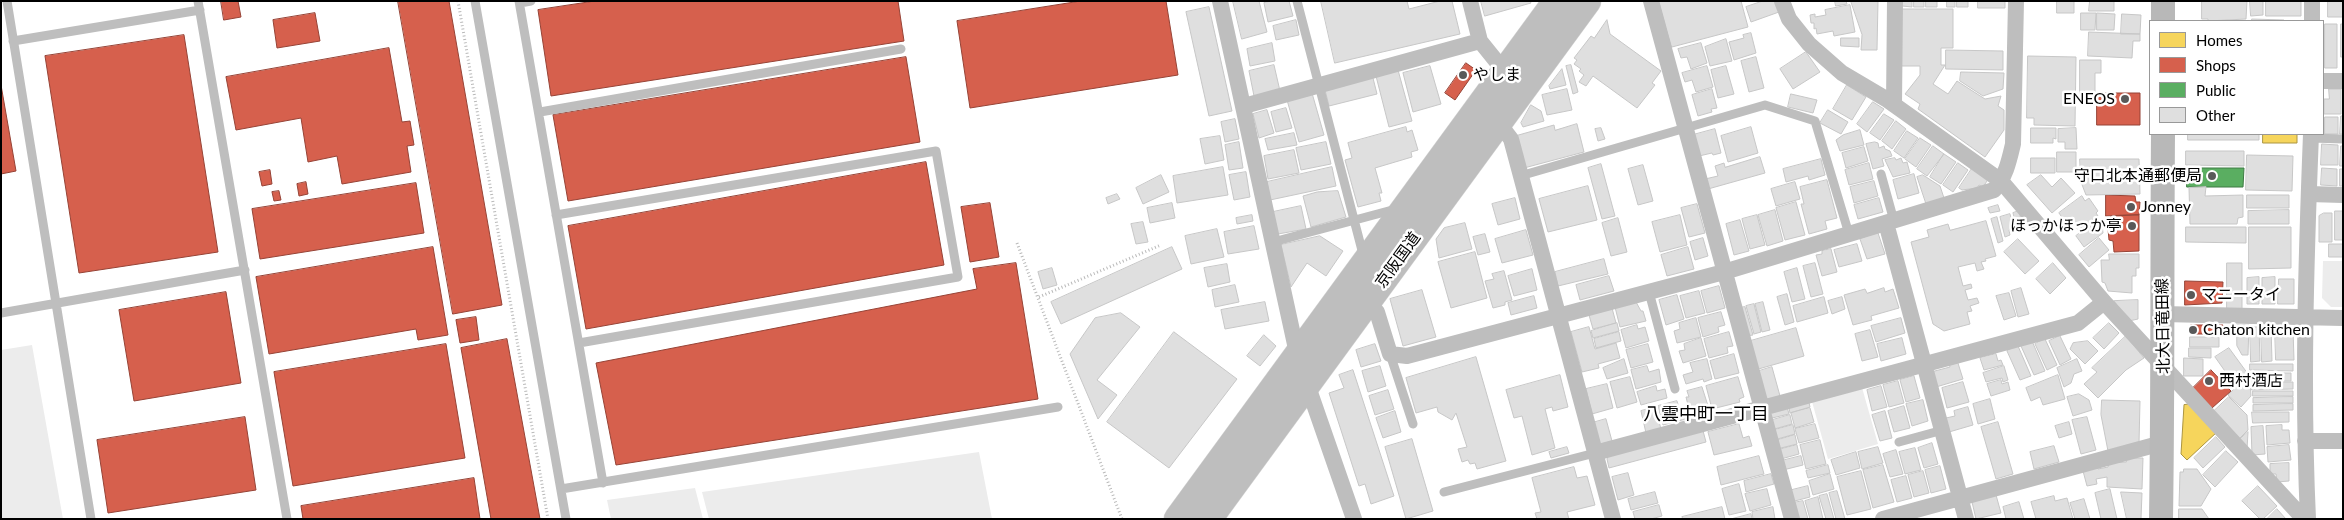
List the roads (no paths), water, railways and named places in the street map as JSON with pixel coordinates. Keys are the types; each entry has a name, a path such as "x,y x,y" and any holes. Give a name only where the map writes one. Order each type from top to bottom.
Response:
{"highway":[{"name":"京阪国道","path":"1178,519 1298,358 1557,1"},
{"name":"京阪国道","path":"1208,519 1587,1"}],"main road":[{"path":"2163,1 2163,20"},
{"name":"北大日竜田線","path":"2161,519 2164,365 2162,314 2163,135"}],"street":[{"path":"1220,1 1298,358 1354,519"},
{"path":"1470,1 1480,41 1505,72"},
{"path":"1651,1 1792,519"},
{"path":"1782,1 1788,19 1809,44 1842,73 1894,105 2001,182 2104,302 2304,519"},
{"path":"1894,105 1895,1"},
{"path":"1367,303 1376,312 1390,354 1406,356 1724,272 1994,190 2001,182 2008,166 2013,144 2016,1"},
{"path":"2312,1 2312,20"},
{"path":"1244,106 1480,41"},
{"path":"2324,81 2343,81"},
{"path":"1498,122 1511,139 1613,519"},
{"path":"2308,519 2304,441 2304,317 2311,136"},
{"path":"2309,194 2343,195"},
{"path":"1890,222 1966,519"},
{"path":"1595,453 2078,323 2104,302"},
{"path":"2162,314 2343,318"},
{"path":"2304,441 2343,441"},
{"path":"1883,519 2162,443"}],"lane":[{"path":"7,1 91,519"},
{"path":"475,1 566,519"},
{"path":"531,1 520,2 603,483"},
{"path":"1297,1 1366,264"},
{"path":"13,41 199,6 287,519"},
{"path":"540,112 901,49"},
{"path":"1520,176 1765,105 1815,121 1849,234"},
{"path":"2311,136 2343,138"},
{"path":"556,215 936,151 958,277 579,344"},
{"path":"1881,174 1890,222"},
{"path":"1274,242 1407,207"},
{"path":"1,313 245,270"},
{"path":"1649,292 1675,389"},
{"path":"1390,354 1413,424"},
{"path":"561,490 1058,407"},
{"path":"1899,442 1943,430"},
{"path":"1444,492 1595,453"}],"place":[{"name":"やしま","path":"1463,75"},
{"name":"ENEOS","path":"2125,99"},
{"name":"守口北本通郵便局","path":"2212,176"},
{"name":"Jonney","path":"2131,207"},
{"name":"ほっかほっか亭","path":"2132,226"},
{"name":"マニータイ","path":"2191,295"},
{"name":"Chaton kitchen","path":"2193,330"},
{"name":"西村酒店","path":"2209,381"}],"district":[{"name":"八雲中町一丁目","path":"1706,414"}]}
